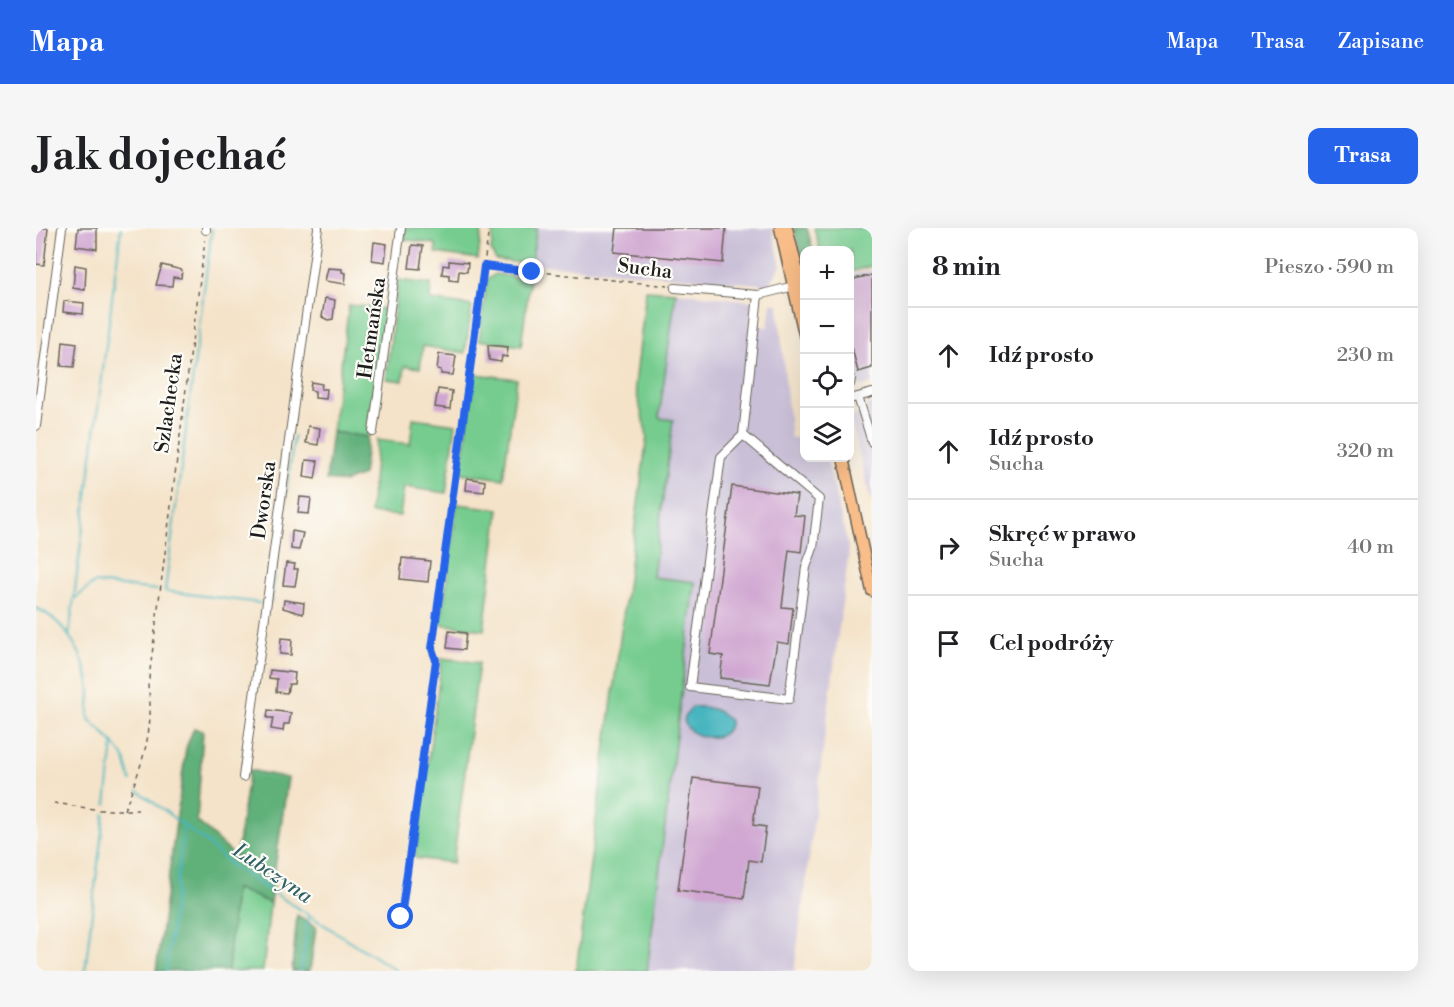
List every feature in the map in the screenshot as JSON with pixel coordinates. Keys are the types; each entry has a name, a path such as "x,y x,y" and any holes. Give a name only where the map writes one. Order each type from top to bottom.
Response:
{"main road":[{"path":"780,228 800,290"},
{"path":"787,228 800,306"},
{"path":"837,462 872,591"},
{"path":"844,462 861,546"}],"street":[{"path":"36,426 62,228"},
{"name":"Dworska","path":"243,777 318,228"},
{"name":"Hetmańska","path":"373,432 401,228"},
{"name":"Sucha","path":"675,288 758,295 797,285"},
{"path":"743,435 819,499 813,548 806,567 789,699 690,687 721,458 743,435 758,295"},
{"path":"872,393 854,398 872,442"}],"path":[{"path":"401,917 436,660 432,649 489,228"},
{"name":"Szlachecka","path":"124,810 143,764 151,701 148,686 206,229"},
{"name":"Sucha","path":"484,266 589,279 647,282 675,288"},
{"path":"54,803 138,810"}],"shaded area":[{"path":"537,228 772,228 781,266 769,285 531,264"},
{"path":"872,270 872,384 862,386 854,381 854,274"},
{"path":"676,292 752,301 750,325 768,327 771,303 778,304 791,438 800,437 800,462 828,462 849,551 794,971 646,971 695,582 653,577 673,420 659,418"},
{"path":"872,403 872,504 854,433 854,416 868,412 866,405"}],"green space":[{"path":"405,228 482,228 478,259 436,253 436,244 403,239"},
{"path":"494,228 537,228 531,264 496,260 491,251"},
{"path":"794,228 807,228 812,246 800,246 800,253"},
{"path":"814,228 872,228 872,266 854,271 854,246 819,246"},
{"path":"495,274 530,279 521,346 479,340 487,280"},
{"path":"398,280 431,284 430,300 472,306 465,353 423,346 420,368 405,366 403,381 386,379"},
{"path":"646,290 676,292 659,418 673,420 653,577 695,582 647,971 576,971 647,436 635,386"},
{"path":"349,305 385,309 368,437 332,432"},
{"path":"475,374 517,379 503,479 461,473"},
{"path":"413,418 456,424 446,493 404,487 400,516 370,513 377,440 410,444"},
{"path":"332,432 368,437 363,475 344,482 326,480"},
{"path":"457,504 499,509 484,630 441,624"},
{"path":"442,658 479,663 453,863 415,858"},
{"path":"194,728 203,731 197,821 236,857 249,770 288,778 270,903 235,888 228,971 156,971 186,748"},
{"path":"235,888 270,903 263,971 228,971"},
{"path":"297,915 316,927 310,971 292,971"}],"water":[{"path":"692,707 707,708 721,713 729,720 728,728 716,737 698,735 691,731 685,724 684,716"}],"building":[{"path":"36,228 48,228 44,265 36,264"},
{"path":"78,228 97,228 97,249 76,246"},
{"path":"617,228 726,228 723,263 614,252"},
{"path":"374,242 387,244 385,262 372,260"},
{"path":"412,245 423,246 420,269 409,268"},
{"path":"449,261 468,263 467,272 459,271 458,281 449,280 449,275 442,274 443,265 449,266"},
{"path":"75,265 86,267 85,290 73,288"},
{"path":"162,265 182,270 181,278 173,277 172,286 156,285"},
{"path":"328,268 342,269 342,272 346,273 345,284 325,281"},
{"path":"872,275 872,368 858,372 854,356 854,279"},
{"path":"325,298 335,300 333,319 328,320 322,317"},
{"path":"64,301 84,303 83,314 63,312"},
{"path":"63,341 77,343 74,367 61,366"},
{"path":"488,345 508,347 507,357 502,356 501,362 489,360"},
{"path":"439,354 456,356 453,375 441,374 441,370 437,369"},
{"path":"311,382 322,384 321,389 327,389 326,399 315,398 315,391 310,390"},
{"path":"438,389 452,391 450,409 435,407"},
{"path":"308,426 320,428 318,445 306,443"},
{"path":"306,460 318,461 315,479 304,477"},
{"path":"467,478 485,481 484,492 466,490"},
{"path":"732,486 797,495 794,515 805,516 801,552 789,550 782,607 793,608 789,644 777,642 770,684 720,678 723,656 710,654"},
{"path":"300,497 311,498 309,514 298,513"},
{"path":"292,531 303,533 299,550 291,549"},
{"path":"402,558 430,561 428,582 400,579"},
{"path":"286,563 295,564 294,569 298,569 295,586 283,585"},
{"path":"284,600 304,603 303,614 283,608"},
{"path":"449,631 466,633 464,650 447,648"},
{"path":"281,638 292,639 291,655 280,654"},
{"path":"270,670 295,673 294,684 289,684 287,693 276,692 277,679 269,678"},
{"path":"268,710 291,713 289,724 284,724 283,731 271,729 273,718 267,718"},
{"path":"693,778 758,786 753,825 766,827 761,862 749,860 744,899 678,890"}],"waterway":[{"path":"69,637 121,228"},
{"path":"212,228 165,591 260,603"},
{"path":"271,602 294,436"},
{"path":"76,598 94,583 157,590"},
{"name":"Lubczyna","path":"36,608 57,622 80,654 90,691 89,719 125,759 131,781"},
{"path":"106,804 113,744"},
{"name":"Lubczyna","path":"138,791 206,842 233,867 397,971"},
{"path":"85,971 104,814"},
{"path":"166,971 184,825"},
{"path":"301,971 309,916"}],"route":[{"path":"401,917 436,660 432,649 484,266 532,272"}]}
